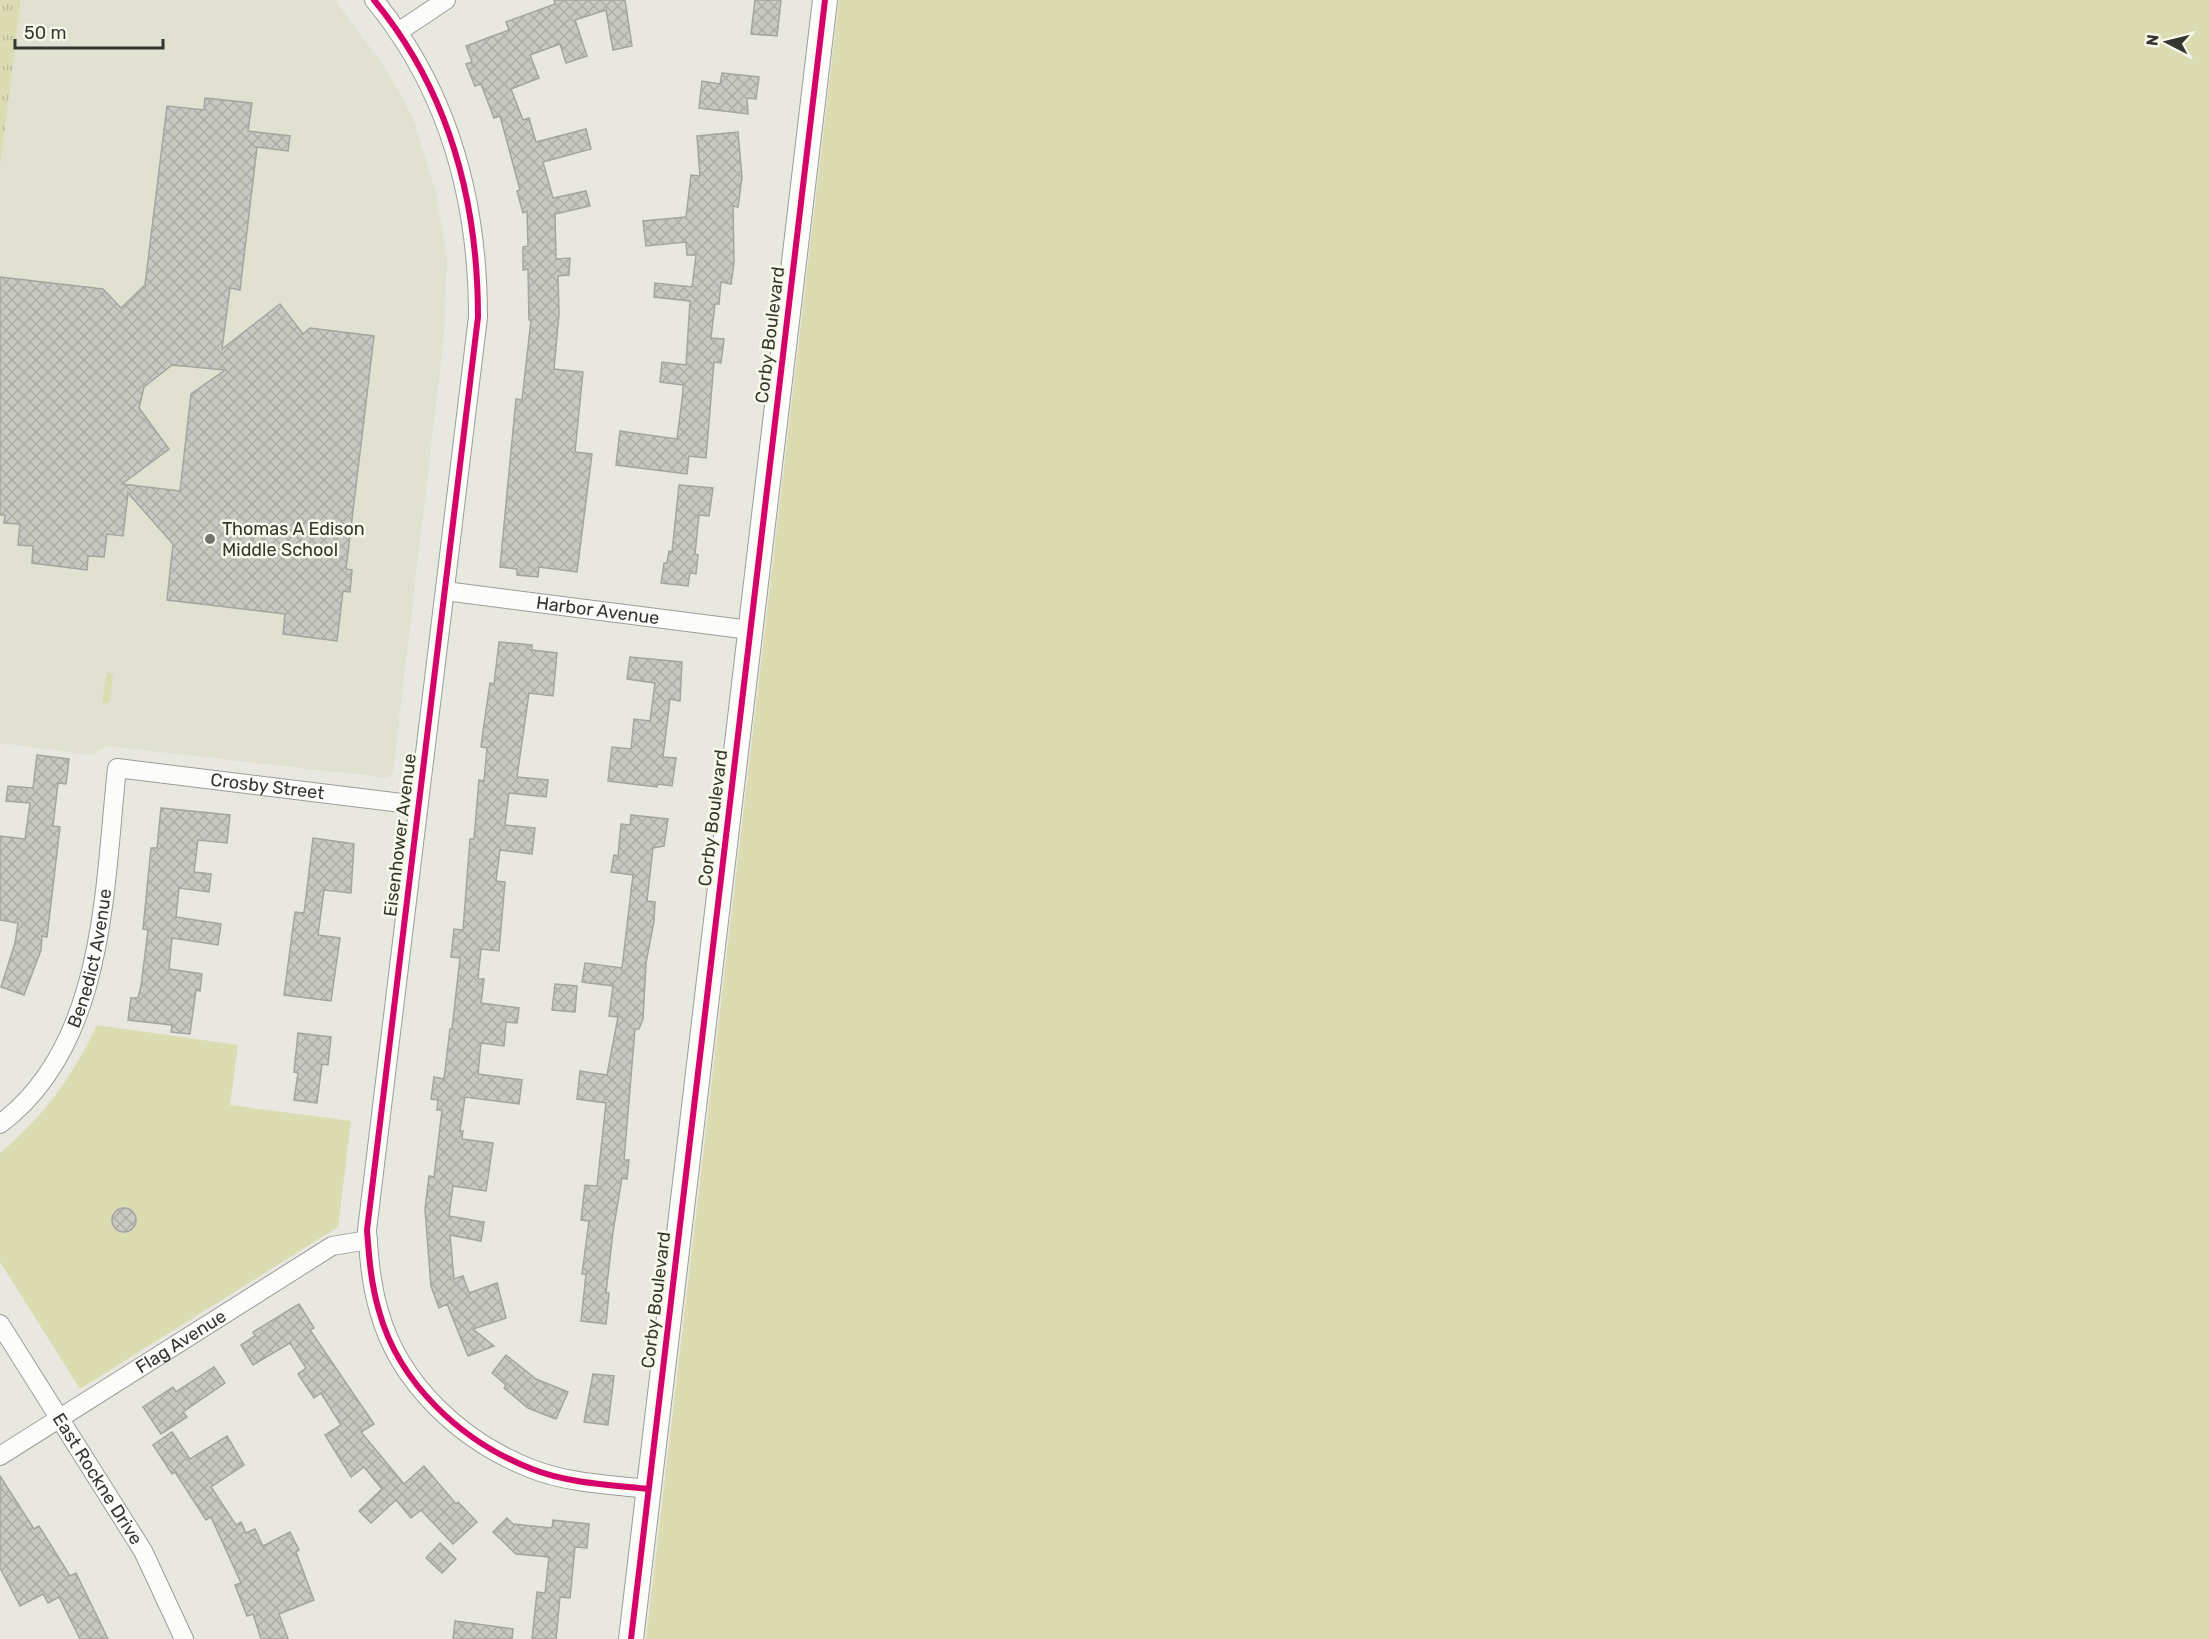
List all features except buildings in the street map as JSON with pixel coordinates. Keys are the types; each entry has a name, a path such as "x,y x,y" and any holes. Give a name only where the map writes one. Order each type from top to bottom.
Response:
{"street":[{"name":"Eisenhower Avenue","path":"374,0 417,60 441,108 458,155 469,203 478,275 478,317 418,805 368,1240 369,1264 379,1312 393,1347 418,1387 456,1427 532,1469 648,1489"},
{"path":"398,32 446,0"},
{"name":"Corby Boulevard","path":"631,1639 825,0"},
{"name":"Harbor Avenue","path":"445,591 750,630"},
{"name":"Crosby Street","path":"117,768 418,805"},
{"name":"Benedict Avenue","path":"0,1124 40,1082 60,1052 88,986 102,907 117,768"},
{"name":"Flag Avenue","path":"0,1456 332,1246 368,1240"},
{"name":"East Rockne Drive","path":"0,1324 143,1551 184,1639"}],"shaded area":[{"name":"Thomas A Edison Middle School","path":"21,0 335,0 388,72 413,118 436,192 447,257 444,336 393,772 389,778 107,746 92,755 0,743 0,168"}],"green space":[{"path":"0,0 21,0 0,168"},
{"path":"839,0 2209,0 2209,1639 646,1639"},
{"path":"107,672 113,675 110,702 104,704 102,702"},
{"path":"97,1025 238,1045 230,1105 351,1121 338,1227 80,1389 0,1262 0,1153 30,1125 56,1095 88,1044"}],"cycle path":[{"path":"374,0 400,35 422,72 440,110 454,149 465,190 472,231 477,274 478,317 367,1230 374,1291 388,1338 418,1386 437,1407 481,1443 506,1457 546,1474 589,1483 648,1489"},
{"path":"631,1639 825,0"}],"place":[{"name":"Thomas A Edison Middle School","path":"210,539"}]}
